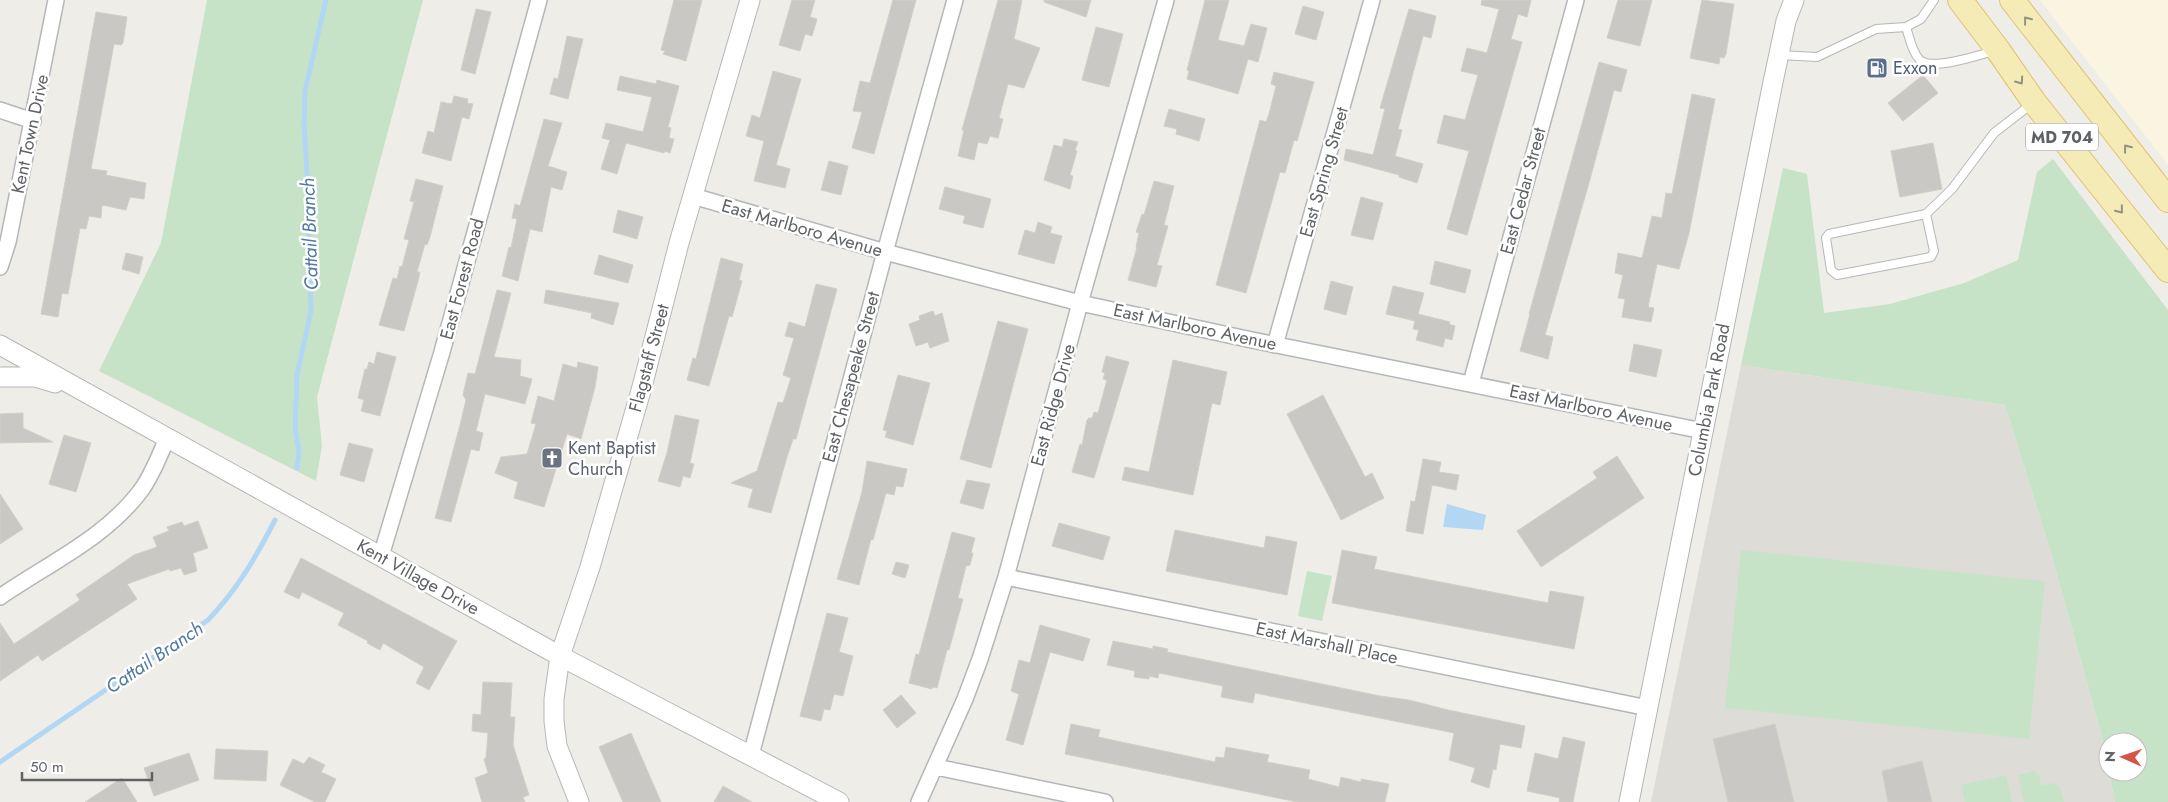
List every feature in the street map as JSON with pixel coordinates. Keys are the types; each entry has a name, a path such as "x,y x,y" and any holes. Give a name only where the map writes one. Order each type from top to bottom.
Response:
{"main road":[{"name":"MD 704","path":"1960,0 2034,102 2168,270"},
{"name":"MD 704","path":"2012,0 2167,196"}],"street":[{"name":"Kent Town Drive","path":"0,267 8,242 56,0"},
{"name":"East Forest Road","path":"381,556 442,352 539,0"},
{"name":"Flagstaff Street","path":"579,802 557,746 554,699 560,656 590,567 642,387 693,196 750,0"},
{"name":"East Chesapeake Street","path":"750,755 885,252 955,0"},
{"name":"East Ridge Drive","path":"919,802 936,767 980,658 1006,577 1080,303 1166,0"},
{"name":"East Spring Street","path":"1275,345 1372,0"},
{"name":"East Cedar Street","path":"1471,383 1576,0"},
{"name":"Columbia Park Road","path":"1629,802 1779,55 1786,21 1794,0"},
{"path":"0,110 33,121"},
{"name":"East Marlboro Avenue","path":"693,196 885,252 1080,303 1275,345 1471,383 1703,432"},
{"name":"Kent Village Drive","path":"0,345 560,656 750,755 812,794 839,802"},
{"path":"0,377 35,377 80,389"},
{"path":"0,597 90,539 120,514 142,488 157,463 168,438"},
{"name":"East Marshall Place","path":"1006,577 1648,708"},
{"path":"936,767 1105,802"}],"lane":[{"path":"1779,55 1817,58 1876,29 1906,27 1921,20 1934,0"},
{"path":"1906,27 1918,59 1926,64 1941,64 1998,50"},
{"path":"1926,214 1934,251 1931,257 1837,275 1831,270 1826,238 1829,234 1926,214 1952,189 1994,134 2034,102"}],"shaded area":[{"path":"2040,0 2168,0 2168,165 2046,8"},
{"path":"1741,365 2005,405 2051,553 2100,730 2100,732 2098,732 2098,782 2111,782 2115,802 1651,802"}],"green space":[{"path":"207,0 423,0 317,397 322,446 316,481 99,371 161,243"},
{"path":"2053,159 2168,310 2168,802 2115,802 2111,782 2148,782 2148,732 2100,732 2051,553 2005,405 1741,365 1783,168 1807,174 1824,313 1890,304 1964,283 2018,260 2037,172"},
{"path":"1741,550 2045,581 2029,739 1725,708"},
{"path":"1307,571 1332,576 1322,621 1298,616"},
{"path":"2034,771 2040,776 2040,785 2054,783 2060,787 2064,802 2024,802 2018,775"},
{"path":"2006,775 2012,802 1965,802 1961,785"}],"water":[{"path":"1447,504 1486,515 1483,530 1443,527"}],"building":[{"path":"674,0 702,0 686,61 663,54 665,51 661,50"},
{"path":"792,0 815,0 810,17 817,19 812,36 805,34 800,51 779,45"},
{"path":"893,0 916,0 874,154 852,148 862,112 853,111 860,81 870,83"},
{"path":"998,0 1022,0 1014,39 1040,48 1024,88 1008,84 999,118 1003,119 998,138 990,136 987,144 978,142 974,160 958,156 964,130 962,130"},
{"path":"1044,0 1091,0 1086,17 1044,2"},
{"path":"1205,0 1229,0 1218,40 1244,46 1251,24 1267,28 1258,62 1248,59 1238,94 1187,79 1189,71 1187,70"},
{"path":"1482,0 1531,0 1527,17 1518,14 1511,39 1522,42 1467,235 1447,229 1469,151 1437,143 1444,115 1465,120 1478,75 1461,71 1467,48 1487,53 1499,9 1481,5"},
{"path":"1618,0 1652,0 1640,46 1607,38"},
{"path":"1702,0 1734,4 1726,54 1724,58 1720,57 1719,64 1690,58"},
{"path":"1303,6 1324,12 1316,40 1295,34"},
{"path":"476,9 491,12 475,74 461,70"},
{"path":"1409,9 1436,16 1431,38 1423,36 1398,129 1402,130 1395,156 1423,164 1417,183 1399,177 1399,175 1344,160 1346,149 1373,155 1385,109 1380,108"},
{"path":"96,12 127,17 123,43 121,45 114,44 91,169 107,171 106,175 146,183 144,199 130,197 126,210 102,205 101,218 89,216 86,229 80,228 68,294 62,293 58,317 41,314"},
{"path":"1096,27 1123,34 1109,87 1082,80"},
{"path":"567,36 583,39 568,99 550,94 554,78 558,79"},
{"path":"1599,62 1627,70 1621,92 1614,90 1545,335 1553,337 1548,359 1520,351"},
{"path":"773,71 801,79 776,165 790,169 785,188 754,181 764,141 746,136 752,115 760,118"},
{"path":"1274,72 1314,82 1297,141 1294,140 1285,173 1280,172 1246,293 1216,285 1260,120 1266,122 1269,114 1276,86 1271,84"},
{"path":"1923,75 1938,93 1903,121 1888,103"},
{"path":"620,76 656,84 657,80 679,86 668,127 671,128 669,138 674,139 670,153 626,143 617,174 601,169 610,140 602,138 606,123 643,132 652,97 617,90"},
{"path":"1692,94 1715,99 1689,233 1679,269 1657,264 1648,307 1654,308 1651,322 1622,317 1625,299 1618,298 1623,275 1615,273 1618,253 1642,258 1652,216 1662,218 1666,193 1672,194"},
{"path":"454,96 468,99 467,103 473,104 469,119 462,117 451,161 422,153 428,131 434,133 441,102 452,104"},
{"path":"1169,109 1205,119 1199,141 1176,134 1177,129 1164,126"},
{"path":"544,119 562,123 548,166 567,172 562,190 551,187 542,232 530,229 518,281 502,276 509,247 511,248 517,219 512,218 515,204 520,206"},
{"path":"1064,139 1078,142 1070,175 1073,176 1070,189 1044,180 1054,145 1062,147"},
{"path":"1933,143 1942,189 1900,197 1891,151"},
{"path":"829,161 848,166 841,195 821,190"},
{"path":"416,179 443,186 430,237 427,245 425,244 417,272 420,272 404,331 379,325 393,278 397,279 409,240 404,239 414,202 410,201"},
{"path":"1154,181 1174,186 1164,225 1168,226 1157,265 1162,266 1156,287 1128,280 1137,247 1139,233 1136,232 1142,214 1144,215"},
{"path":"945,187 991,199 983,228 963,223 965,216 939,209"},
{"path":"1361,197 1383,203 1373,240 1351,235"},
{"path":"618,210 643,217 637,239 613,232"},
{"path":"1038,222 1052,227 1050,233 1062,236 1054,264 1018,254 1025,230 1035,233"},
{"path":"126,253 143,257 139,274 122,269"},
{"path":"599,255 633,265 628,283 594,274"},
{"path":"721,258 743,264 739,280 742,281 732,317 729,316 709,386 687,380 693,358 696,359"},
{"path":"1435,261 1471,270 1465,293 1430,284"},
{"path":"1331,281 1353,287 1346,315 1324,309"},
{"path":"816,284 837,289 796,439 793,439 771,513 748,507 753,489 731,483 757,471 778,402 783,403 791,378 783,375 794,338 785,336 789,322 805,327"},
{"path":"1393,286 1424,293 1418,314 1450,322 1449,324 1455,326 1452,340 1445,338 1443,347 1416,340 1419,330 1413,329 1415,321 1386,314"},
{"path":"497,290 511,293 494,357 521,360 520,376 532,379 525,404 485,394 476,431 483,433 479,451 471,449 451,522 435,518 466,400 463,395 468,373 475,374"},
{"path":"546,290 619,303 613,325 591,318 592,313 544,303"},
{"path":"933,311 935,316 942,313 949,341 930,348 928,342 916,346 909,324 920,320 919,316"},
{"path":"998,321 1028,329 991,468 960,459"},
{"path":"1634,344 1662,350 1656,377 1629,371"},
{"path":"377,352 396,357 380,416 361,411 364,400 358,398 365,369 367,369 369,362 374,364"},
{"path":"1106,356 1129,362 1094,478 1072,472 1080,444 1082,445 1087,420 1092,418 1094,412 1098,413 1107,380 1103,379 1105,373 1102,372"},
{"path":"1173,360 1227,372 1220,405 1212,403 1193,495 1122,480 1125,467 1149,472"},
{"path":"578,362 598,367 595,387 581,439 567,434 544,507 514,498 518,482 495,473 501,457 527,454 536,424 531,423 538,396 554,401 563,364 577,368"},
{"path":"898,375 930,383 913,445 885,437 887,431 883,430"},
{"path":"1323,395 1365,477 1372,473 1384,498 1341,520 1287,414"},
{"path":"23,413 23,428 53,442 0,443 0,414"},
{"path":"675,415 699,420 690,463 694,464 690,478 683,476 680,487 658,481 667,453"},
{"path":"64,435 91,443 76,492 49,484"},
{"path":"349,443 373,449 364,482 340,475"},
{"path":"1617,456 1644,498 1541,567 1517,531 1597,478 1593,472"},
{"path":"1423,459 1441,462 1439,472 1459,475 1456,490 1432,485 1423,534 1406,531 1411,501 1415,502"},
{"path":"867,461 907,469 903,487 896,486 894,495 886,493 859,585 837,579 862,492"},
{"path":"967,480 990,484 983,509 960,503"},
{"path":"0,494 23,529 0,544"},
{"path":"198,521 208,548 193,553 197,571 184,575 181,568 170,571 169,569 127,584 137,599 42,661 38,655 0,681 0,623 14,644 80,600 76,595 134,555 157,547 153,537 169,531 167,527 182,522 184,526"},
{"path":"1059,523 1110,537 1103,560 1052,546"},
{"path":"1175,530 1264,548 1266,536 1297,542 1287,595 1166,571"},
{"path":"952,532 975,538 970,565 966,566 958,598 963,599 949,650 947,650 937,688 932,687 932,689 909,683 916,654 919,655"},
{"path":"1342,550 1377,557 1374,569 1548,603 1550,591 1584,597 1574,649 1332,603"},
{"path":"301,558 457,641 429,690 416,683 424,667 383,643 380,650 367,643 368,641 338,625 344,613 302,592 299,599 284,592"},
{"path":"896,562 909,565 905,578 892,574"},
{"path":"827,613 848,618 839,652 853,656 843,696 834,694 830,710 824,709 821,721 800,716"},
{"path":"1040,625 1090,639 1083,661 1050,652 1023,745 1006,740 1019,694 1011,691 1019,660 1030,663"},
{"path":"1113,641 1153,649 1153,646 1168,649 1167,652 1380,696 1409,700 1525,726 1521,748 1500,744 1496,770 1493,769 1489,788 1471,782 1475,768 1449,760 1454,733 1255,693 1253,703 1221,697 1223,686 1159,673 1158,678 1149,676 1149,679 1134,677 1135,671 1107,665"},
{"path":"483,682 512,683 510,717 515,717 513,745 529,795 523,797 525,802 482,802 475,778 488,773 484,759 486,758 488,733 472,731 473,714 481,715"},
{"path":"901,695 916,713 897,728 883,710"},
{"path":"1071,724 1100,730 1098,737 1215,762 1216,757 1224,758 1226,747 1269,755 1267,762 1310,770 1308,779 1339,787 1341,777 1361,782 1361,779 1389,784 1385,802 1297,802 1065,754"},
{"path":"1775,724 1794,802 1728,802 1713,739"},
{"path":"631,733 661,802 623,802 599,747"},
{"path":"1563,737 1585,742 1573,802 1559,802 1560,798 1527,791 1535,753 1558,759"},
{"path":"216,749 268,751 266,781 214,779"},
{"path":"189,753 199,780 154,796 144,768"},
{"path":"309,757 325,765 321,772 336,779 325,802 315,802 280,785 293,759 304,764"},
{"path":"1922,761 1932,802 1888,802 1882,771"},
{"path":"122,778 137,802 85,802 108,787"},
{"path":"723,786 752,802 714,802"}],"waterway":[{"name":"Cattail Branch","path":"297,468 299,452 295,427 297,375 311,311 304,123 305,91 326,0"},
{"name":"Cattail Branch","path":"0,762 208,620 245,573 275,520"}],"place":[{"name":"Exxon","path":"1877,68"},
{"name":"Kent Baptist Church","path":"552,458"}]}
